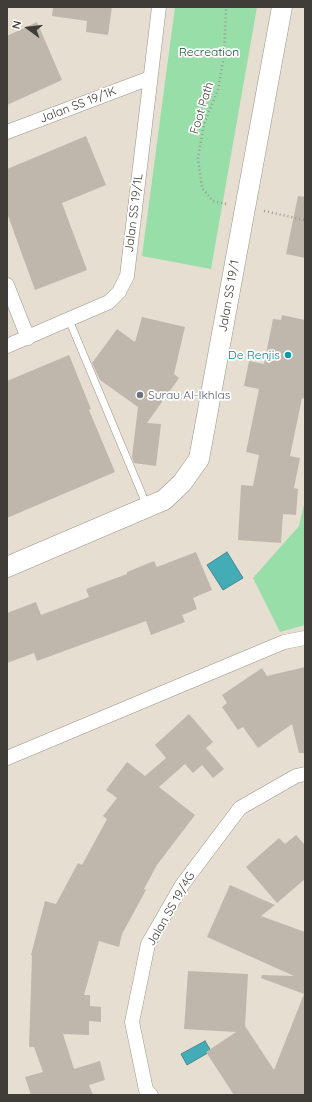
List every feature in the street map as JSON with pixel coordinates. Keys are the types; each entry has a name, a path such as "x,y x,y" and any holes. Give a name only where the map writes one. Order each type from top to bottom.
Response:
{"street":[{"name":"Jalan SS 19/1L","path":"7,346 109,302 119,292 127,276 159,7"},
{"name":"Jalan SS 19/1","path":"7,566 164,500 182,484 199,460 282,7"},
{"name":"Jalan SS 19/1K","path":"7,132 150,78"},
{"path":"7,285 28,338"},
{"path":"7,758 284,642 305,638"},
{"name":"Jalan SS 19/4G","path":"151,1095 146,1090 132,1022 148,944 182,885 240,808 296,776 305,774"}],"lane":[{"path":"69,320 147,507"}],"path":[{"name":"Foot Path","path":"226,7 224,55 218,90 204,124 198,158 202,188 213,201 305,220"}],"green space":[{"name":"Recreation","path":"175,7 257,7 211,269 142,256"},
{"path":"305,500 305,625 280,632 253,578 299,526"}],"water":[{"path":"227,552 243,578 223,590 207,565"},
{"path":"205,1041 211,1051 187,1065 181,1054"}],"building":[{"path":"53,7 112,7 108,35 86,32 87,21 52,16"},
{"path":"37,22 62,80 7,105 7,36"},
{"path":"86,136 106,185 62,203 87,270 35,290 7,213 7,169"},
{"path":"298,196 305,197 305,258 286,254"},
{"path":"282,315 305,320 305,399 302,398 290,456 300,458 294,488 298,489 296,515 283,514 281,543 238,540 241,485 253,486 259,455 246,452 259,389 244,386 249,361 264,364 273,319 281,320"},
{"path":"142,317 185,327 174,374 179,378 147,423 161,424 156,466 134,463 132,457 138,407 100,380 92,363 117,329 135,342"},
{"path":"69,355 91,409 89,410 115,472 7,518 7,381"},
{"path":"196,552 212,590 193,598 197,609 182,615 185,622 151,635 146,621 37,661 34,653 7,663 7,613 36,602 41,615 89,597 86,589 127,574 127,572 154,561 157,567"},
{"path":"305,667 305,753 299,753 292,724 258,748 243,727 238,730 222,707 227,703 222,695 262,668 267,676"},
{"path":"189,714 213,742 206,748 224,769 213,778 202,765 193,773 185,764 159,787 195,815 157,865 144,889 146,890 122,934 119,947 99,941 84,995 90,995 90,1006 101,1007 101,1022 89,1021 89,1035 63,1034 74,1069 100,1061 105,1080 89,1085 93,1095 31,1095 25,1077 43,1072 34,1047 29,1047 31,955 45,901 56,904 78,863 82,865 107,819 103,816 117,798 106,790 127,762 145,776 166,758 155,745"},
{"path":"296,835 305,845 305,879 277,903 246,867 279,838 285,844"},
{"path":"230,885 275,905 261,916 305,932 305,1095 234,1095 206,1052 236,1032 184,1029 188,971 248,974 245,1026 274,1070 304,994 261,978 262,975 294,976 207,937"}],"place":[{"name":"De Renjis","path":"288,355"},
{"name":"Surau Al-Ikhlas","path":"140,395"}]}
